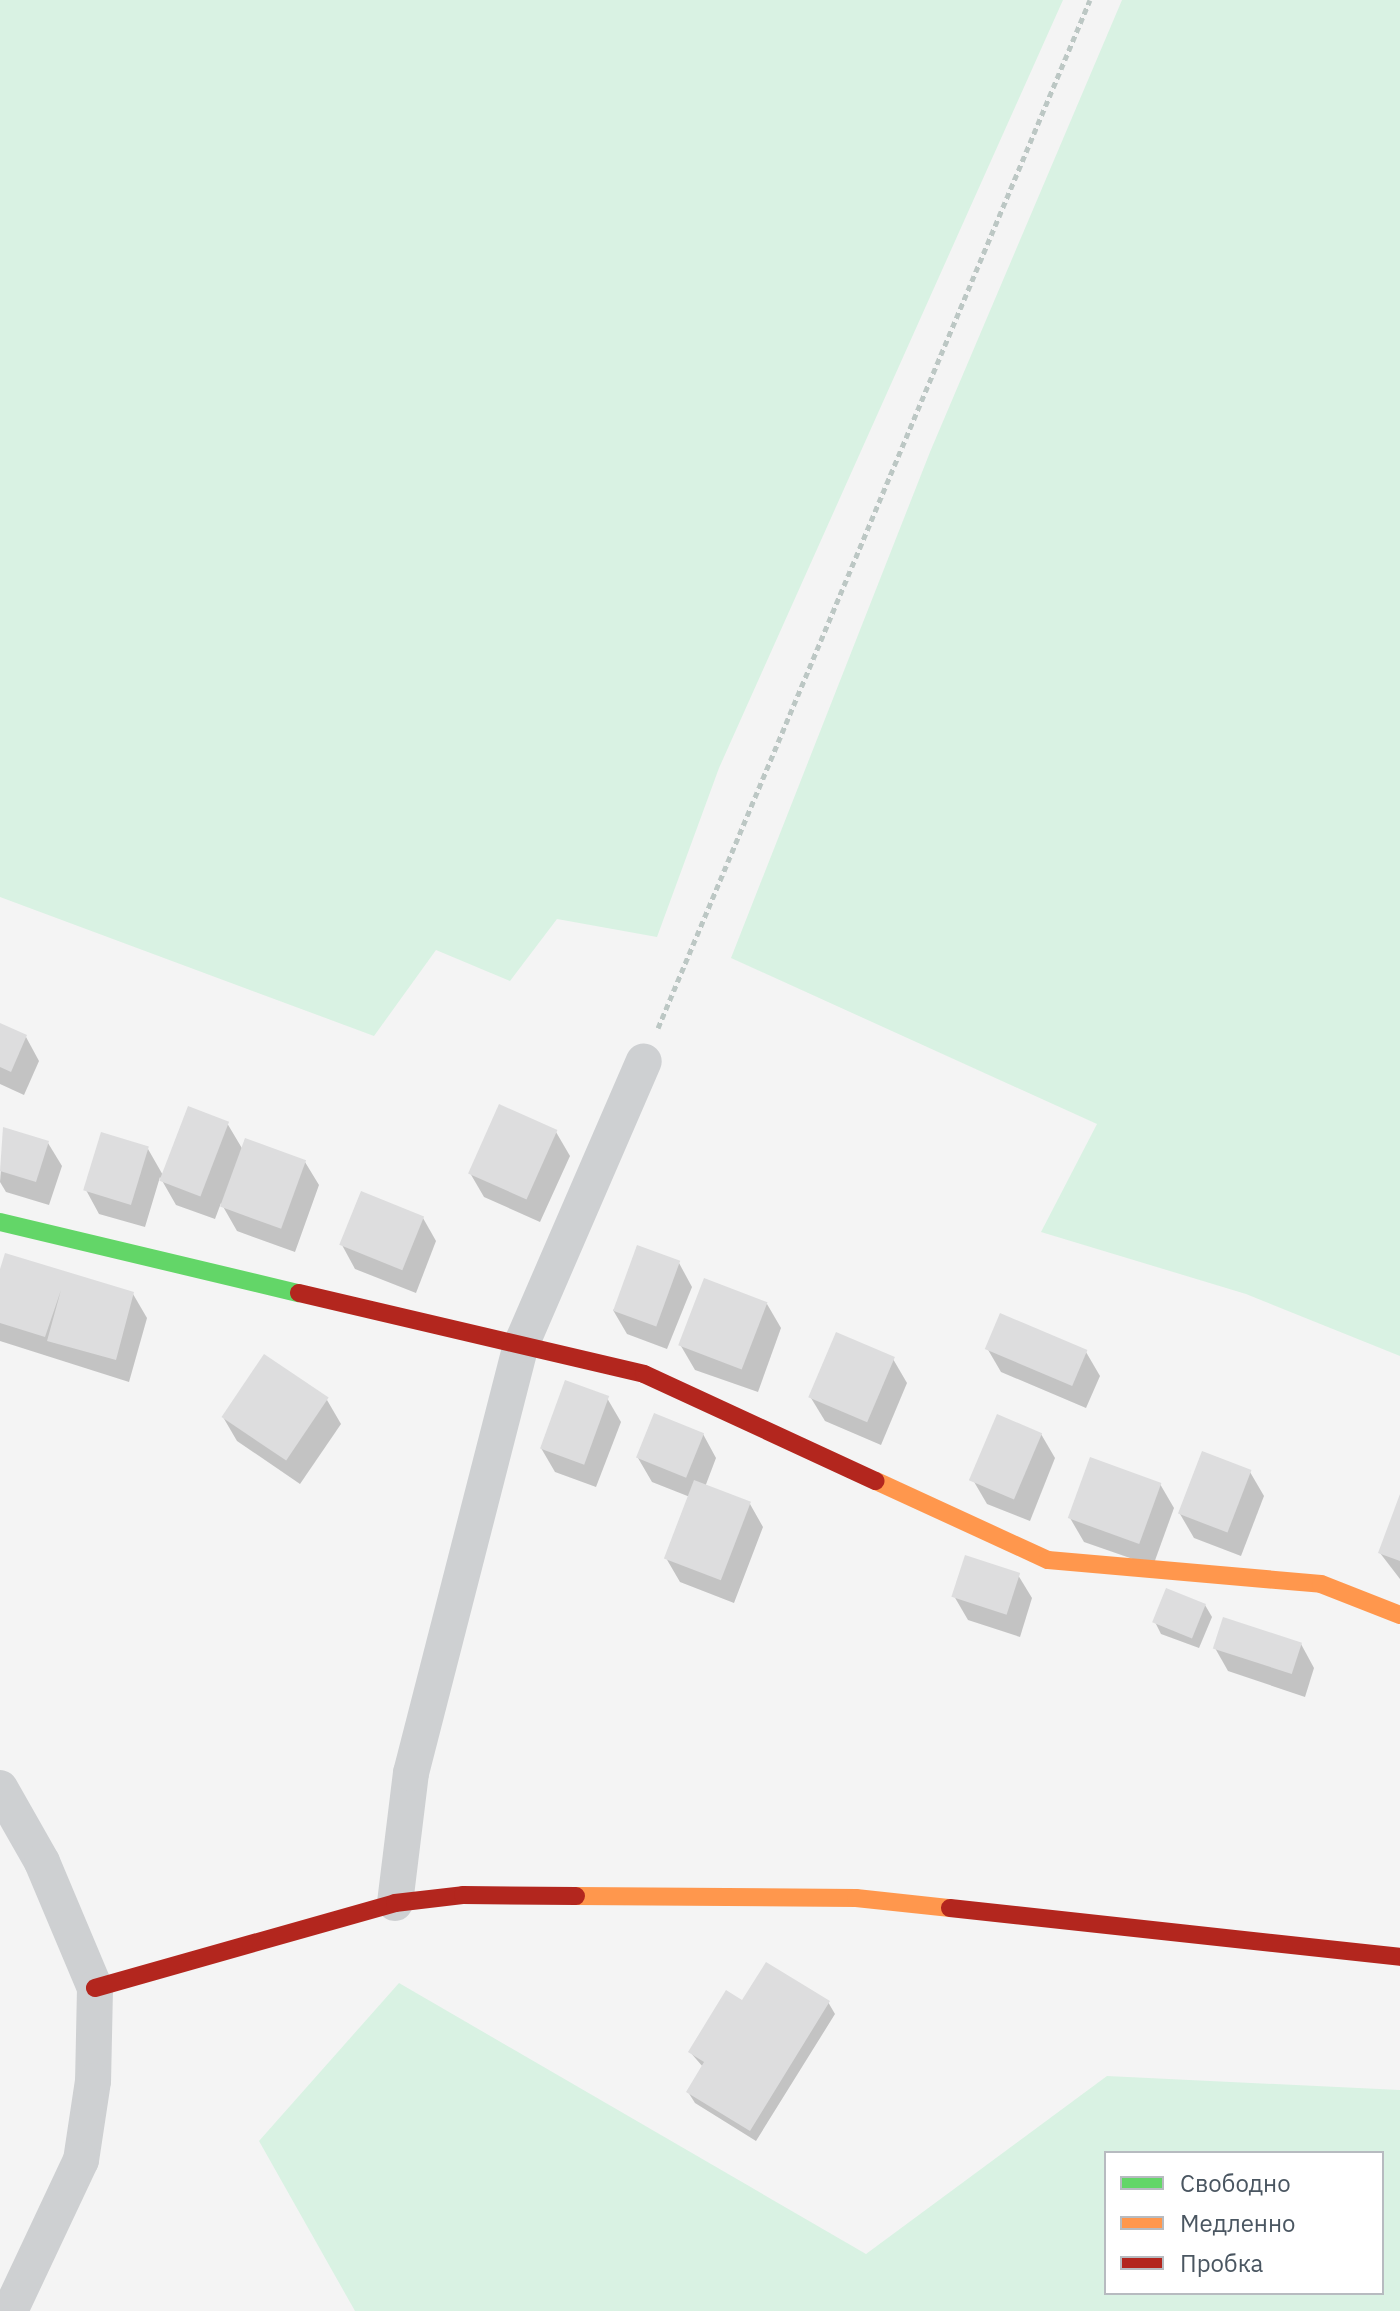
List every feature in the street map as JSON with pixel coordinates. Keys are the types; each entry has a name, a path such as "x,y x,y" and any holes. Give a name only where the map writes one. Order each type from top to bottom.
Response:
{"street":[{"path":"395,1903 411,1773 521,1345 644,1061"},
{"path":"0,1222 644,1374 1048,1560 1321,1584 1400,1615"},
{"path":"0,1788 42,1862 95,1988 93,2081 81,2160 10,2311"},
{"path":"95,1988 395,1903 463,1895 856,1898 1400,1957"}],"path":[{"path":"644,1061 1090,0"}],"green space":[{"path":"0,0 1063,0 719,768 657,937 557,919 510,981 436,950 374,1036 0,897"},
{"path":"1122,0 1400,0 1400,1356 1246,1294 1041,1232 1097,1124 731,958 930,452"},
{"path":"399,1983 866,2254 1107,2076 1400,2090 1400,2311 355,2311 259,2141"}],"building":[{"path":"0,1023 27,1035 11,1072 0,1067"},
{"path":"499,1104 557,1130 527,1199 468,1173"},
{"path":"188,1106 229,1122 200,1196 159,1181"},
{"path":"3,1127 49,1141 36,1182 0,1171"},
{"path":"101,1132 149,1147 131,1205 83,1190"},
{"path":"245,1138 306,1160 281,1229 220,1207"},
{"path":"361,1191 424,1216 402,1270 339,1245"},
{"path":"637,1245 680,1261 656,1327 613,1311"},
{"path":"5,1253 134,1292 116,1360 47,1341 61,1290 45,1337 0,1323 0,1269"},
{"path":"704,1278 767,1302 742,1370 678,1345"},
{"path":"1000,1313 1087,1350 1072,1386 985,1349"},
{"path":"836,1332 895,1357 867,1422 808,1397"},
{"path":"264,1354 329,1398 286,1461 222,1417"},
{"path":"565,1380 609,1396 584,1465 540,1449"},
{"path":"654,1413 704,1433 686,1478 636,1458"},
{"path":"997,1414 1042,1433 1014,1499 969,1480"},
{"path":"1202,1451 1251,1470 1227,1533 1178,1514"},
{"path":"1090,1457 1161,1483 1139,1544 1068,1518"},
{"path":"694,1480 751,1502 721,1580 664,1558"},
{"path":"1400,1494 1400,1561 1378,1553"},
{"path":"965,1555 1020,1573 1007,1615 951,1597"},
{"path":"1166,1588 1206,1604 1192,1638 1152,1622"},
{"path":"1223,1617 1302,1643 1292,1674 1213,1648"},
{"path":"766,1962 830,2001 750,2131 686,2092 704,2062 688,2052 726,1990 742,2000"}],"traffic: fast":[{"path":"0,1222 299,1293"}],"traffic: slow":[{"path":"876,1481 1048,1560 1321,1584 1400,1615"},
{"path":"576,1896 856,1898 950,1908"}],"traffic: jam":[{"path":"299,1293 644,1374 876,1481"},
{"path":"95,1988 395,1903 463,1895 576,1896"},
{"path":"950,1908 1400,1957"}]}
